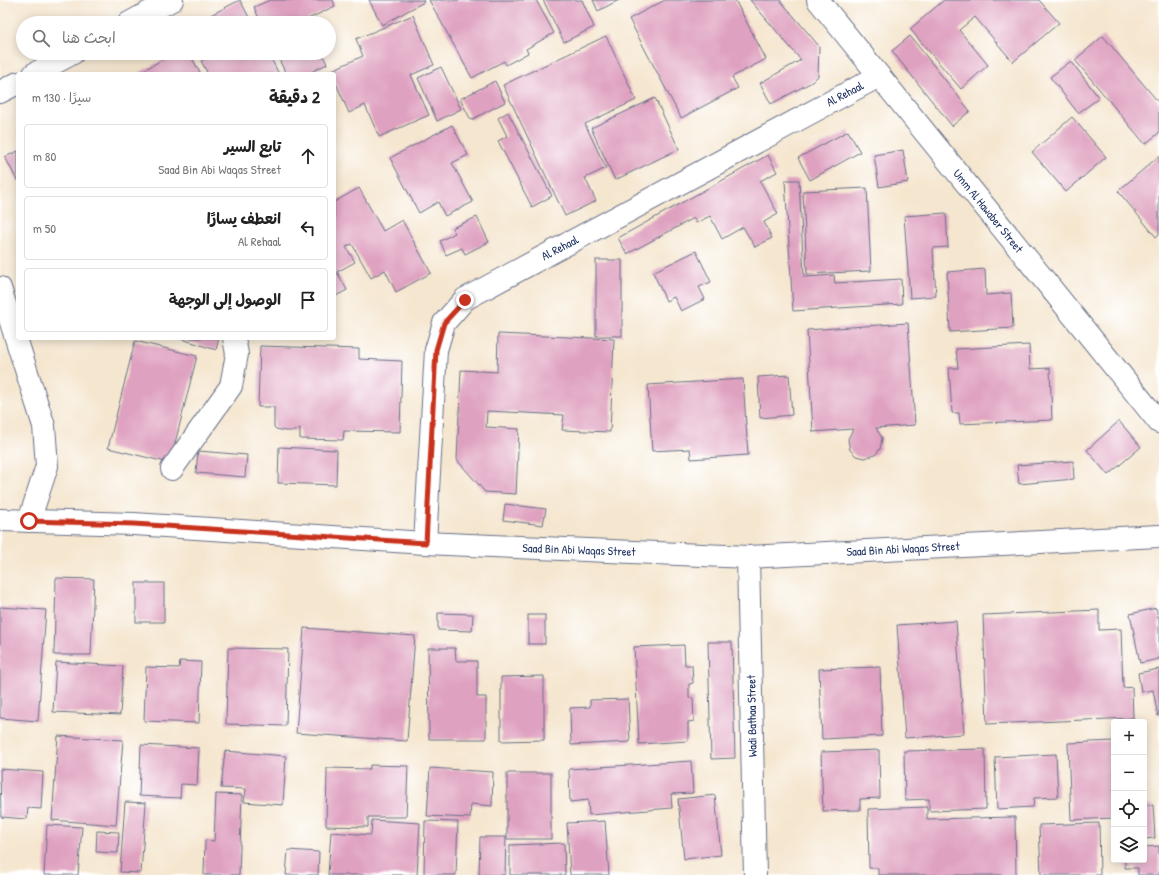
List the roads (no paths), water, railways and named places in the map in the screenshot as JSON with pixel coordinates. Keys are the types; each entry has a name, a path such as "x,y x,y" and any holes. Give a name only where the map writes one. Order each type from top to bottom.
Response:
{"street":[{"path":"142,16 172,0"},
{"name":"Umm Al Hawaber Street","path":"818,0 1159,422"},
{"path":"38,72 60,60"},
{"name":"Al Rehaal","path":"426,543 436,350 444,323 465,300 878,76"},
{"path":"0,92 16,84"},
{"path":"0,288 16,326"},
{"path":"22,340 44,426 47,444 47,466 29,521"},
{"path":"172,469 231,386 237,354 234,340"},
{"name":"Saad Bin Abi Waqas Street","path":"0,520 134,524 426,543 748,557 1159,536"},
{"name":"Wadi Bathaa Street","path":"748,557 755,875"}]}
